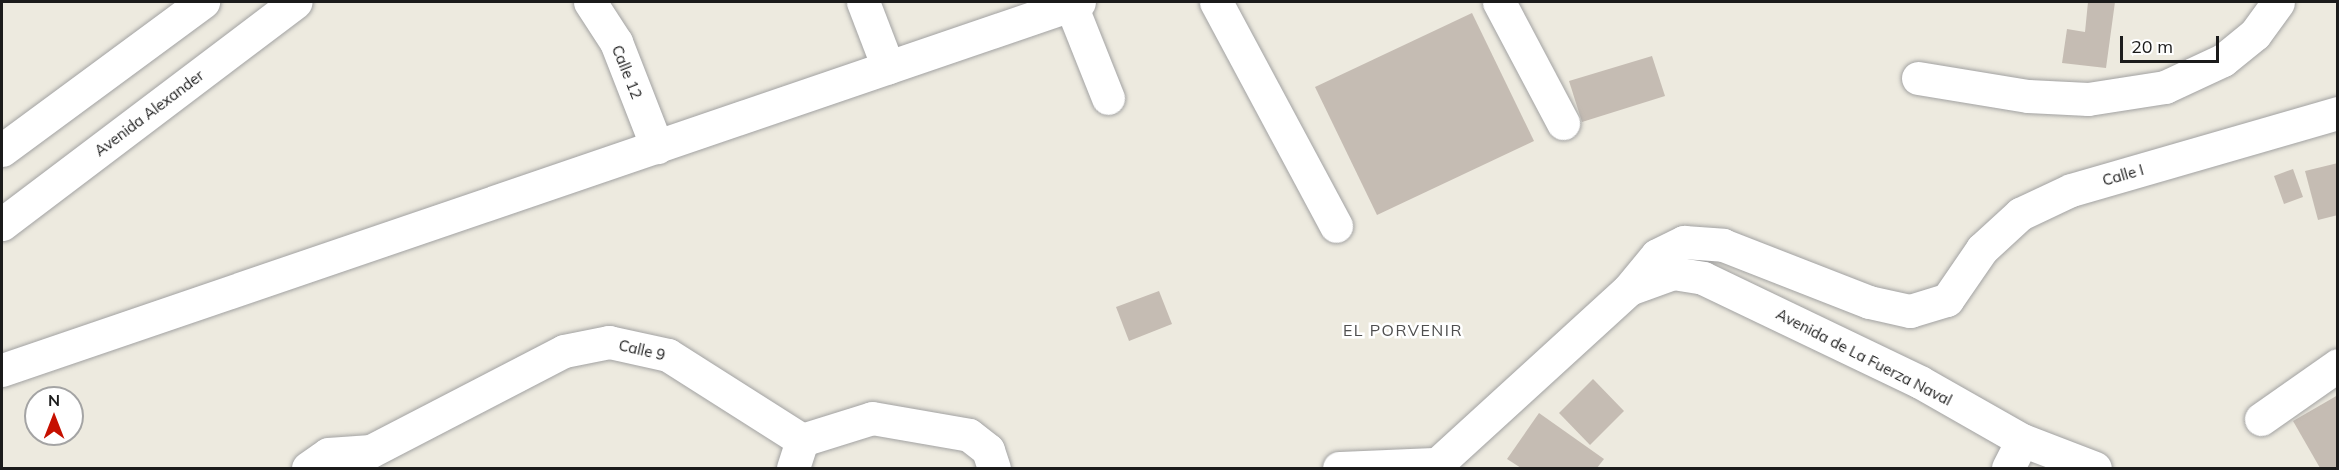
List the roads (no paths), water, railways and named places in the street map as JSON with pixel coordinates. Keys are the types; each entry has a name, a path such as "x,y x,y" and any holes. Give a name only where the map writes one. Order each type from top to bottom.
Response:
{"street":[{"path":"2,150 203,2"},
{"name":"Avenida Alexander","path":"2,224 296,2"},
{"name":"Calle 12","path":"590,2 615,42 657,147"},
{"path":"864,2 888,67"},
{"path":"1216,2 1336,226"},
{"path":"1499,2 1563,123"},
{"path":"1918,78 2028,96 2088,99 2165,87 2223,60 2262,27 2278,2"},
{"path":"2,370 1075,3 1107,98"},
{"name":"Calle I","path":"1628,290 1657,255 1684,242 1723,245 1869,302 1911,311 1947,300 1982,249 2020,214 2071,190 2337,113"},
{"name":"Avenida de La Fuerza Naval","path":"1628,290 1673,273 1703,278 1920,382 2015,454 2095,468"},
{"path":"1339,468 1434,466 1628,290"},
{"name":"Calle 9","path":"308,468 328,454 363,460 564,351 609,342 668,355 798,454 872,418 969,435 988,450 994,468"},
{"path":"2261,420 2337,365"}],"district":[{"name":"EL PORVENIR","path":"1403,330"}]}
